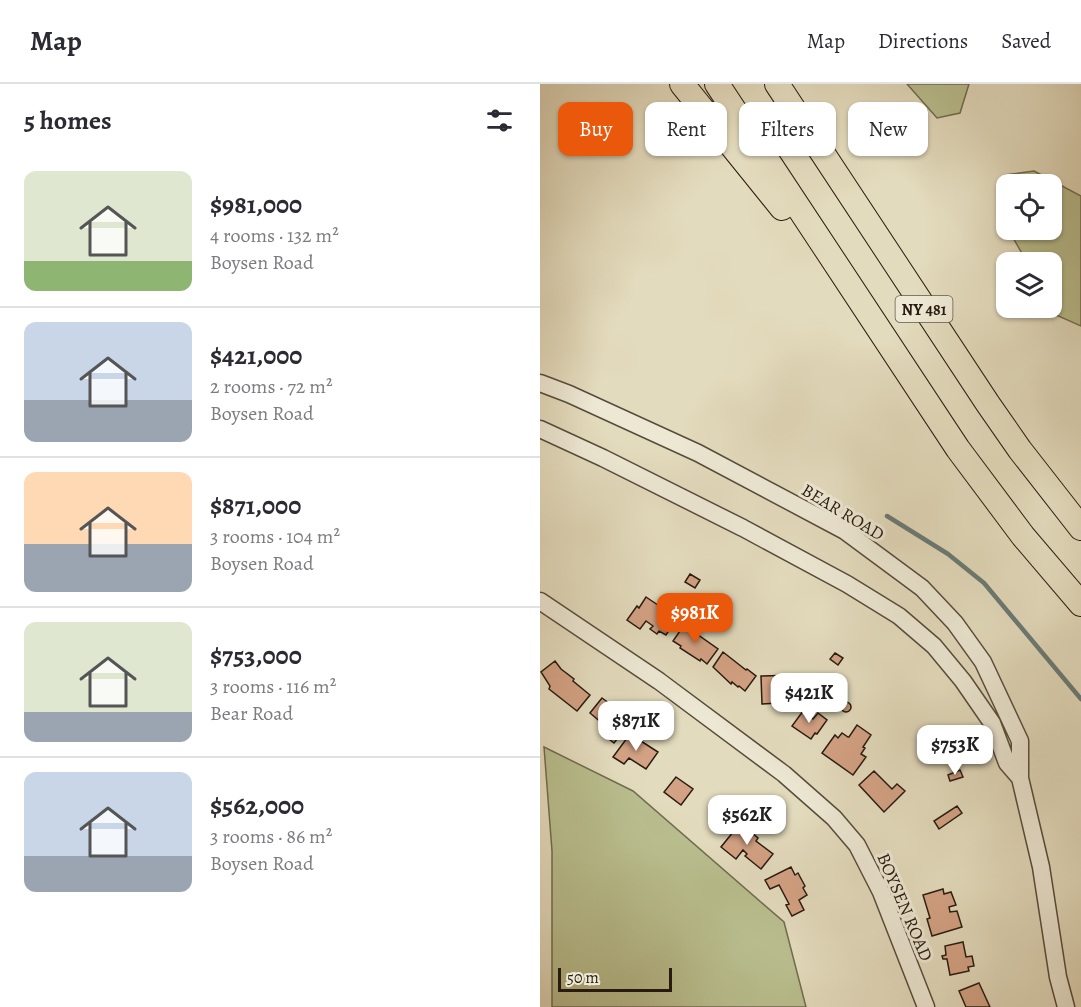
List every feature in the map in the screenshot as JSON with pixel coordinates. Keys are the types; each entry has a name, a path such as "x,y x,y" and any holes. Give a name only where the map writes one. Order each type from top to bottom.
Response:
{"highway":[{"path":"681,84 866,310"},
{"name":"NY 481","path":"717,84 951,439 1023,536 1081,604"},
{"name":"NY 481","path":"777,84 988,404 1026,459 1081,528"}],"street":[{"name":"BEAR ROAD","path":"540,383 698,453 845,531 922,588 955,623 983,663 1020,741 1020,778 1041,867 1058,977 1066,1007"},
{"name":"BEAR ROAD","path":"540,429 743,528 847,584 899,616 934,646 963,681 992,723 1007,763 1020,778"},
{"name":"BOYSEN ROAD","path":"547,606 668,688 784,774 834,818 857,844 881,892 926,1007"}],"green space":[{"path":"907,84 969,84 960,113 937,118 928,108 928,102 923,102"},
{"path":"1034,171 1040,174 1012,174"},
{"path":"1062,186 1081,196 1081,326 1062,318 1062,252 1021,252 1014,240 1062,240"},
{"path":"544,747 633,791 784,922 806,1007 552,1007 552,851"}],"building":[{"path":"690,574 700,580 695,588 685,582"},
{"path":"646,597 677,618 666,635 659,631 657,634 650,629 653,626 646,621 640,629 627,620"},
{"path":"693,622 701,628 697,634 718,649 707,664 680,648 681,646 673,641 684,625 689,628"},
{"path":"723,652 756,676 745,691 732,682 731,684 713,667"},
{"path":"835,653 843,658 838,665 830,659"},
{"path":"555,661 574,679 573,681 590,695 577,711 549,689 550,686 541,672"},
{"path":"796,675 796,690 784,691 785,699 778,699 778,703 762,704 761,676"},
{"path":"602,698 623,713 621,715 631,722 614,743 605,736 610,730 590,713"},
{"path":"846,702 850,703 850,711 846,712 842,711 841,707 842,703"},
{"path":"803,711 813,719 818,713 827,720 811,739 792,726"},
{"path":"857,725 871,735 861,754 866,757 853,775 822,753 835,735 838,738 842,733 849,737"},
{"path":"630,734 658,752 646,769 629,758 624,764 613,757"},
{"path":"960,770 963,777 950,781 948,775"},
{"path":"874,771 892,789 897,784 905,791 884,812 859,785"},
{"path":"676,777 693,789 681,805 664,792"},
{"path":"957,806 962,813 939,829 934,821"},
{"path":"742,821 753,829 751,832 758,838 756,841 773,854 761,869 745,856 747,854 743,850 736,859 721,847"},
{"path":"791,867 795,875 798,873 807,895 799,900 804,910 792,916 786,905 789,904 779,885 770,889 765,880"},
{"path":"943,889 944,894 951,892 956,905 949,907 950,912 957,911 962,927 932,936 927,919 930,918 923,895"},
{"path":"963,942 966,957 972,956 974,966 968,967 969,971 950,975 947,959 943,959 942,956 946,955 945,946"},
{"path":"979,983 990,1007 966,1007 959,991"}],"waterway":[{"path":"887,516 948,554 984,583 1081,699"}]}
